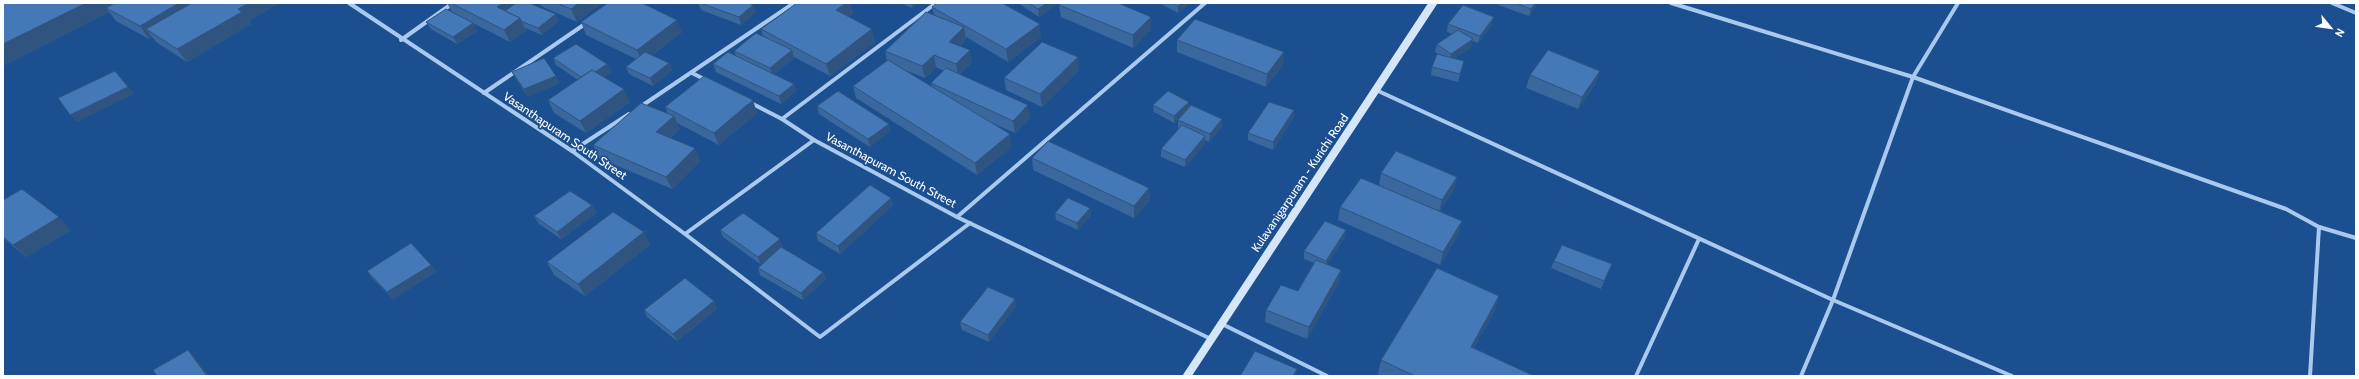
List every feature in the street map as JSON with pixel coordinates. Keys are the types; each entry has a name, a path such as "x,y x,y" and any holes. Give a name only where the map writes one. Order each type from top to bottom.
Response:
{"main road":[{"name":"Kulavanigarpuram - Kurichi Road","path":"1187,376 1433,3"}],"street":[{"name":"Vasanthapuram South Street","path":"349,3 401,40 417,47 572,151 685,234 814,140 957,217 1211,339"},
{"path":"401,40 453,3"},
{"path":"572,151 692,73 794,3"},
{"path":"782,119 936,3"},
{"path":"957,217 1205,3"},
{"path":"1671,3 1913,77 2286,209 2319,227 2356,238"},
{"path":"1801,376 1833,300 1913,77 1958,3"},
{"path":"2332,3 2356,13"},
{"path":"484,93 589,21"},
{"path":"692,73 713,84"},
{"path":"1376,90 1833,300 2012,376"},
{"path":"741,98 782,119 814,140"},
{"path":"685,234 820,336 970,223"},
{"path":"2310,376 2319,227"},
{"path":"1636,376 1699,239"},
{"path":"1221,323 1327,376"}],"building":[{"path":"3,3 86,3 3,44"},
{"path":"115,3 179,3 140,26 106,8"},
{"path":"192,3 249,3 238,9 242,12 177,49 146,29"},
{"path":"451,3 503,3 497,7 520,18 504,30"},
{"path":"516,3 529,3 556,14 538,28 521,21 520,18 505,11"},
{"path":"557,3 579,3 571,9"},
{"path":"608,3 642,3 677,20 637,50 581,22"},
{"path":"700,3 748,3 753,5 739,17"},
{"path":"797,3 846,3 836,10 872,29 826,64 761,29"},
{"path":"937,3 1002,3 1040,24 1006,49 932,7"},
{"path":"1029,3 1047,3 1038,9"},
{"path":"1061,3 1118,3 1151,17 1133,35 1059,5"},
{"path":"1173,3 1181,3 1178,6"},
{"path":"1516,3 1535,3 1531,9"},
{"path":"1463,5 1494,17 1480,36 1448,24"},
{"path":"446,9 473,23 453,37 426,22"},
{"path":"926,12 964,27 949,42 970,50 956,64 934,55 922,66 885,51"},
{"path":"1195,19 1284,52 1267,74 1177,40"},
{"path":"1458,30 1473,39 1451,54 1437,44"},
{"path":"756,33 792,50 770,68 734,51"},
{"path":"1042,42 1078,57 1040,94 1004,78"},
{"path":"576,44 607,64 595,72 592,70 581,77 553,58"},
{"path":"1548,50 1600,71 1582,97 1530,75"},
{"path":"645,52 669,63 650,78 626,67"},
{"path":"728,52 794,84 779,96 713,64"},
{"path":"1437,54 1464,61 1460,74 1432,67"},
{"path":"544,58 556,76 524,89 512,72"},
{"path":"888,60 1010,134 975,163 853,86"},
{"path":"946,68 1028,105 1013,121 931,83"},
{"path":"592,70 624,89 580,121 548,100"},
{"path":"115,71 128,87 70,115 58,98"},
{"path":"704,76 753,100 714,133 665,107"},
{"path":"838,91 889,124 868,139 817,106"},
{"path":"1168,91 1189,102 1174,116 1153,105"},
{"path":"1269,102 1294,110 1273,142 1248,133"},
{"path":"641,103 674,116 656,132 695,148 666,177 593,145"},
{"path":"1191,105 1222,119 1210,134 1178,120"},
{"path":"1182,125 1205,136 1185,160 1161,149"},
{"path":"1048,141 1149,188 1134,206 1032,158"},
{"path":"1396,151 1457,177 1442,200 1381,173"},
{"path":"1361,178 1462,221 1443,252 1340,207"},
{"path":"870,185 891,198 838,246 816,233"},
{"path":"22,189 59,217 13,245 3,237 3,200"},
{"path":"570,191 592,205 557,232 534,216"},
{"path":"1068,198 1090,208 1077,223 1055,213"},
{"path":"613,212 644,232 578,284 547,262"},
{"path":"743,213 780,239 758,257 720,230"},
{"path":"1325,221 1346,230 1326,261 1304,251"},
{"path":"411,243 431,265 387,292 367,271"},
{"path":"1562,245 1612,264 1604,281 1554,261"},
{"path":"781,247 823,272 801,293 758,268"},
{"path":"1316,260 1341,270 1309,327 1266,310 1281,285 1298,291"},
{"path":"1437,268 1499,296 1471,347 1534,376 1415,376 1381,360"},
{"path":"685,278 714,301 673,334 644,310"},
{"path":"988,287 1015,299 988,335 960,322"},
{"path":"188,350 207,376 157,376 153,370"},
{"path":"1255,351 1297,369 1293,376 1240,376"}]}
